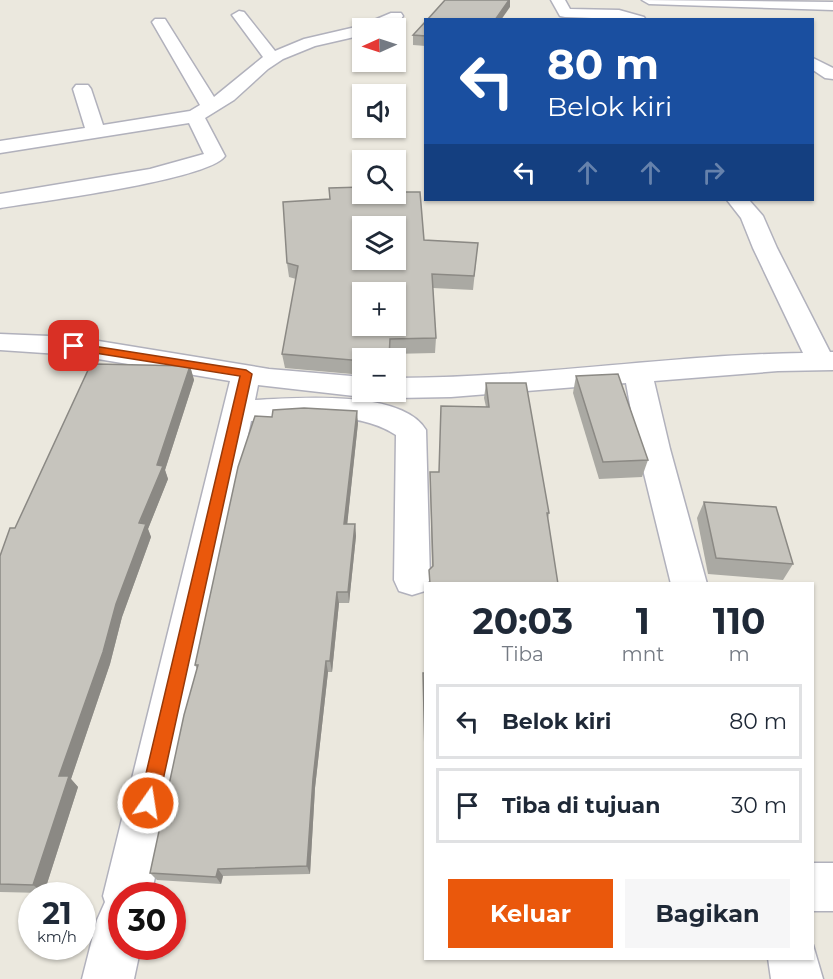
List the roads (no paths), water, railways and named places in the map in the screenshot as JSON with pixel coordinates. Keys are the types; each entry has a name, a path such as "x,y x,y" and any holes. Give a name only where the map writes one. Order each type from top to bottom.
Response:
{"street":[{"path":"558,0 565,13 619,14 632,18"},
{"path":"649,0 800,2 833,6"},
{"path":"238,15 272,58"},
{"path":"391,18 396,16"},
{"path":"0,201 176,170 210,161 215,156 202,111 160,22"},
{"path":"0,147 202,111 228,96 272,58 309,42 352,32"},
{"path":"814,64 831,74"},
{"path":"82,89 96,131"},
{"path":"406,387 493,384 709,367 827,361 765,248 752,216 739,201"},
{"path":"0,342 74,346 246,374 352,386"},
{"path":"130,882 246,374"},
{"path":"638,374 654,449 688,582"},
{"path":"238,411 345,409 387,416 402,422 411,430 412,580"},
{"path":"814,886 833,887"},
{"path":"108,979 113,960"},
{"path":"793,960 797,979"}]}
